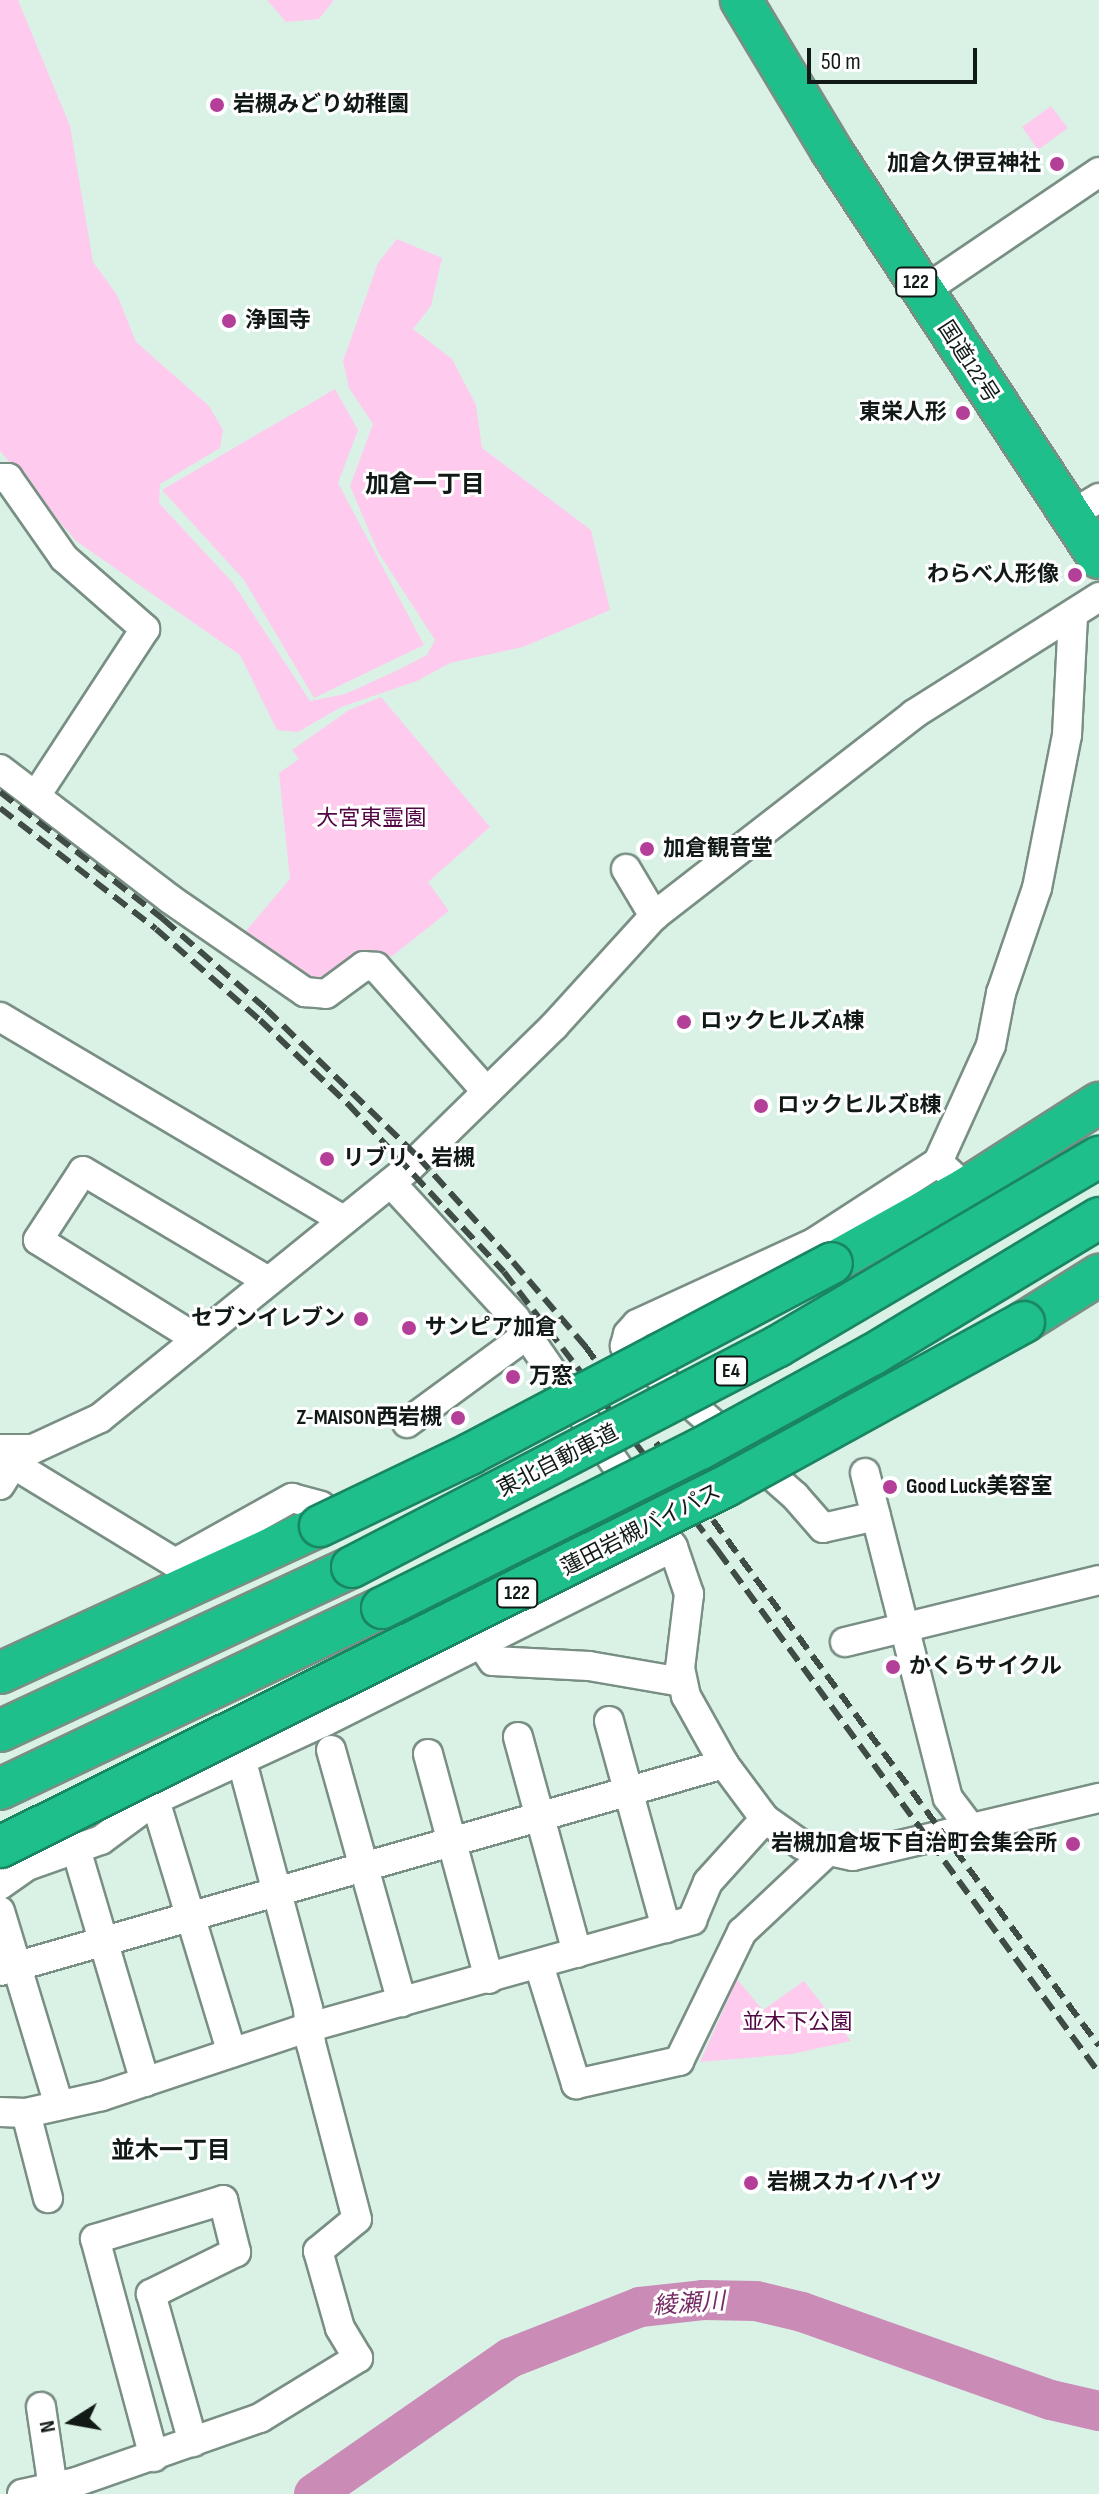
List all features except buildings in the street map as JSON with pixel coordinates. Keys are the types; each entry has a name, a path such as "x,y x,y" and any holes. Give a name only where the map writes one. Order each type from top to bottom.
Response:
{"highway":[{"name":"国道122号","path":"753,5 922,292 1089,509 1099,558"},
{"path":"0,1673 320,1516 497,1441 832,1263 952,1175 1099,1103"},
{"name":"東北自動車道","path":"0,1731 352,1567 778,1346 1099,1157"},
{"name":"E4","path":"0,1789 382,1608 727,1435 872,1355 1099,1218"},
{"name":"蓮田岩槻バイパス","path":"0,1847 726,1486 1024,1322 1099,1275"}],"street":[{"path":"922,292 1099,172"},
{"path":"0,478 8,478 64,558 145,629 37,794"},
{"path":"9,1462 100,1418 391,1183 554,1026 654,916 914,714 1099,597"},
{"path":"876,1516 823,1528 795,1496 625,1346 637,1324 952,1175 991,1045 1001,993 1037,888 1067,735 1073,615"},
{"path":"0,769 37,794 170,899 305,992 326,994 364,966 376,967 486,1091"},
{"path":"626,869 654,916"},
{"path":"0,1017 343,1220"},
{"path":"197,1339 38,1240 83,1171 268,1281"},
{"path":"391,1183 527,1335 673,1547 689,1594 682,1682 724,1764 765,1819 802,1845 825,1854 853,1856 1099,1798"},
{"path":"407,1423 527,1335"},
{"path":"9,1462 175,1563 292,1498 320,1516"},
{"path":"865,1473 948,1798 972,1830"},
{"path":"0,1885 27,1866 101,1840 155,1800 324,1722 673,1547"},
{"path":"845,1642 1099,1580"},
{"path":"480,1642 493,1661 589,1666 682,1682"},
{"path":"609,1721 666,1928"},
{"path":"518,1737 577,1953"},
{"path":"331,1750 402,2002"},
{"path":"428,1754 489,1979"},
{"path":"9,1969 724,1764"},
{"path":"22,2494 53,2488 154,2457 260,2418 358,2358 340,2328 318,2251 357,2219 245,1773"},
{"path":"155,1800 232,2053"},
{"path":"48,2198 13,2113 59,2105 145,2082 310,2027 692,1920 708,1882 765,1819"},
{"path":"76,1849 106,1941 145,2082"},
{"path":"539,1965 576,2084 679,2061 742,1932 825,1854"},
{"path":"0,1911 9,1969 59,2105"},
{"path":"154,2457 95,2239 223,2200 236,2252 151,2294 193,2442"},
{"path":"41,2407 53,2488"}],"green space":[{"path":"0,0 18,0 70,126 93,262 117,295 136,342 209,406 223,430 220,448 160,484 159,503 233,583 310,701 345,694 396,671 427,655 435,640 378,552 350,486 373,424 349,388 343,361 378,263 397,239 442,258 431,306 413,329 452,359 476,405 482,448 591,530 610,610 523,647 450,663 417,681 341,707 298,732 277,730 240,655 76,541 0,451"},
{"path":"267,0 334,0 319,19 286,22"},
{"path":"1051,106 1068,128 1038,150 1022,127"},
{"path":"335,389 358,430 338,483 424,645 314,698 244,580 162,490"},
{"name":"大宮東霊園","path":"381,697 490,827 428,882 449,911 391,957 369,950 318,984 245,932 290,879 279,773 299,759 292,750 349,710"},
{"name":"並木下公園","path":"737,1979 763,2010 804,1981 851,2041 792,2054 700,2062"}],"waterway":[{"name":"綾瀬川","path":"314,2494 510,2358 640,2307 703,2300 756,2301 802,2312 1051,2400 1099,2411"}],"railway":[{"path":"0,792 163,919 266,1009 418,1157 513,1262 585,1346 1099,2046"},
{"path":"0,808 156,929 260,1020 348,1104 504,1272 718,1551 1099,2073"}],"place":[{"name":"岩槻みどり幼稚園","path":"217,105"},
{"name":"加倉久伊豆神社","path":"1057,164"},
{"name":"浄国寺","path":"229,321"},
{"name":"東栄人形","path":"963,413"},
{"name":"わらべ人形像","path":"1075,575"},
{"name":"加倉観音堂","path":"647,849"},
{"name":"ロックヒルズA棟","path":"684,1022"},
{"name":"ロックヒルズB棟","path":"761,1106"},
{"name":"リブリ・岩槻","path":"327,1159"},
{"name":"セブンイレブン","path":"361,1319"},
{"name":"サンピア加倉","path":"409,1328"},
{"name":"万窓","path":"513,1377"},
{"name":"Z-MAISON西岩槻","path":"458,1418"},
{"name":"Good Luck美容室","path":"890,1487"},
{"name":"かくらサイクル","path":"893,1667"},
{"name":"岩槻加倉坂下自治町会集会所","path":"1073,1844"},
{"name":"岩槻スカイハイツ","path":"751,2183"}],"district":[{"name":"加倉一丁目","path":"425,485"},
{"name":"並木一丁目","path":"171,2151"}]}
